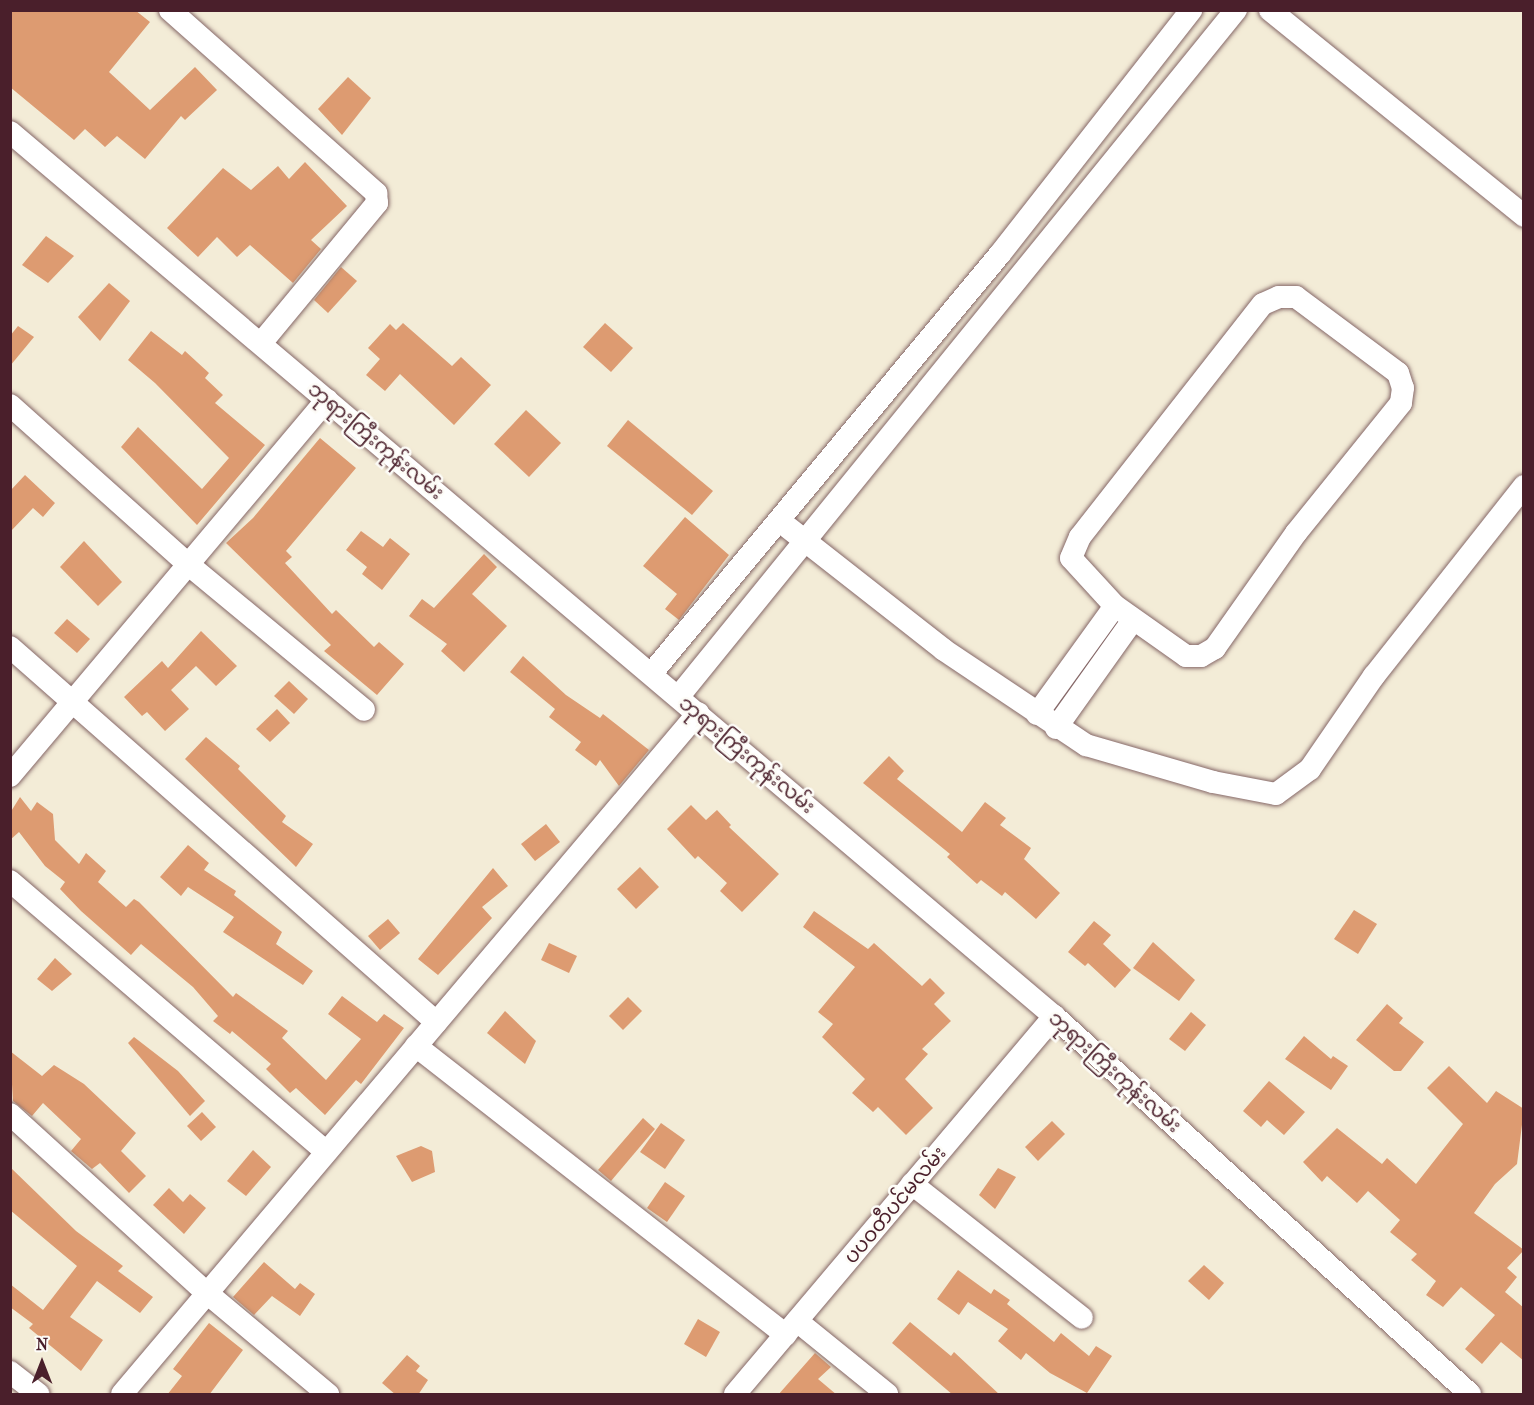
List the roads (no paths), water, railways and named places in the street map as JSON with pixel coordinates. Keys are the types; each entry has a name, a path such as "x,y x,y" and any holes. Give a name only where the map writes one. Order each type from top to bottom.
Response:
{"street":[{"path":"170,10 376,193 377,203 261,344"},
{"path":"651,674 781,522 1191,10"},
{"path":"679,696 1236,10"},
{"path":"1270,10 1524,216"},
{"path":"1122,99 1147,120"},
{"name":"ဘုရားကြီးကုန်းလမ်း","path":"10,132 698,712 1054,1016 1470,1395"},
{"path":"1279,297 1296,297 1398,373 1403,388 1401,403 1296,533 1215,648 1201,656 1185,656 1133,620 1115,606 1071,558 1080,537 1263,304 1279,297"},
{"path":"925,344 948,365"},
{"path":"10,776 327,400"},
{"path":"10,405 189,565 364,710"},
{"path":"781,522 944,650 1056,728 1086,746 1212,782 1276,794 1310,769 1374,676 1524,486"},
{"path":"1036,714 1115,606"},
{"path":"1056,728 1133,620"},
{"path":"10,647 75,701 436,1022"},
{"path":"122,1395 698,712"},
{"path":"10,881 326,1152"},
{"name":"ပပဝတီပင်မလမ်း","path":"735,1395 1054,1016"},
{"path":"416,1046 791,1328 887,1395"},
{"path":"10,1114 207,1293 328,1395"},
{"path":"912,1184 1082,1318"},
{"path":"10,1372 38,1395"}]}
